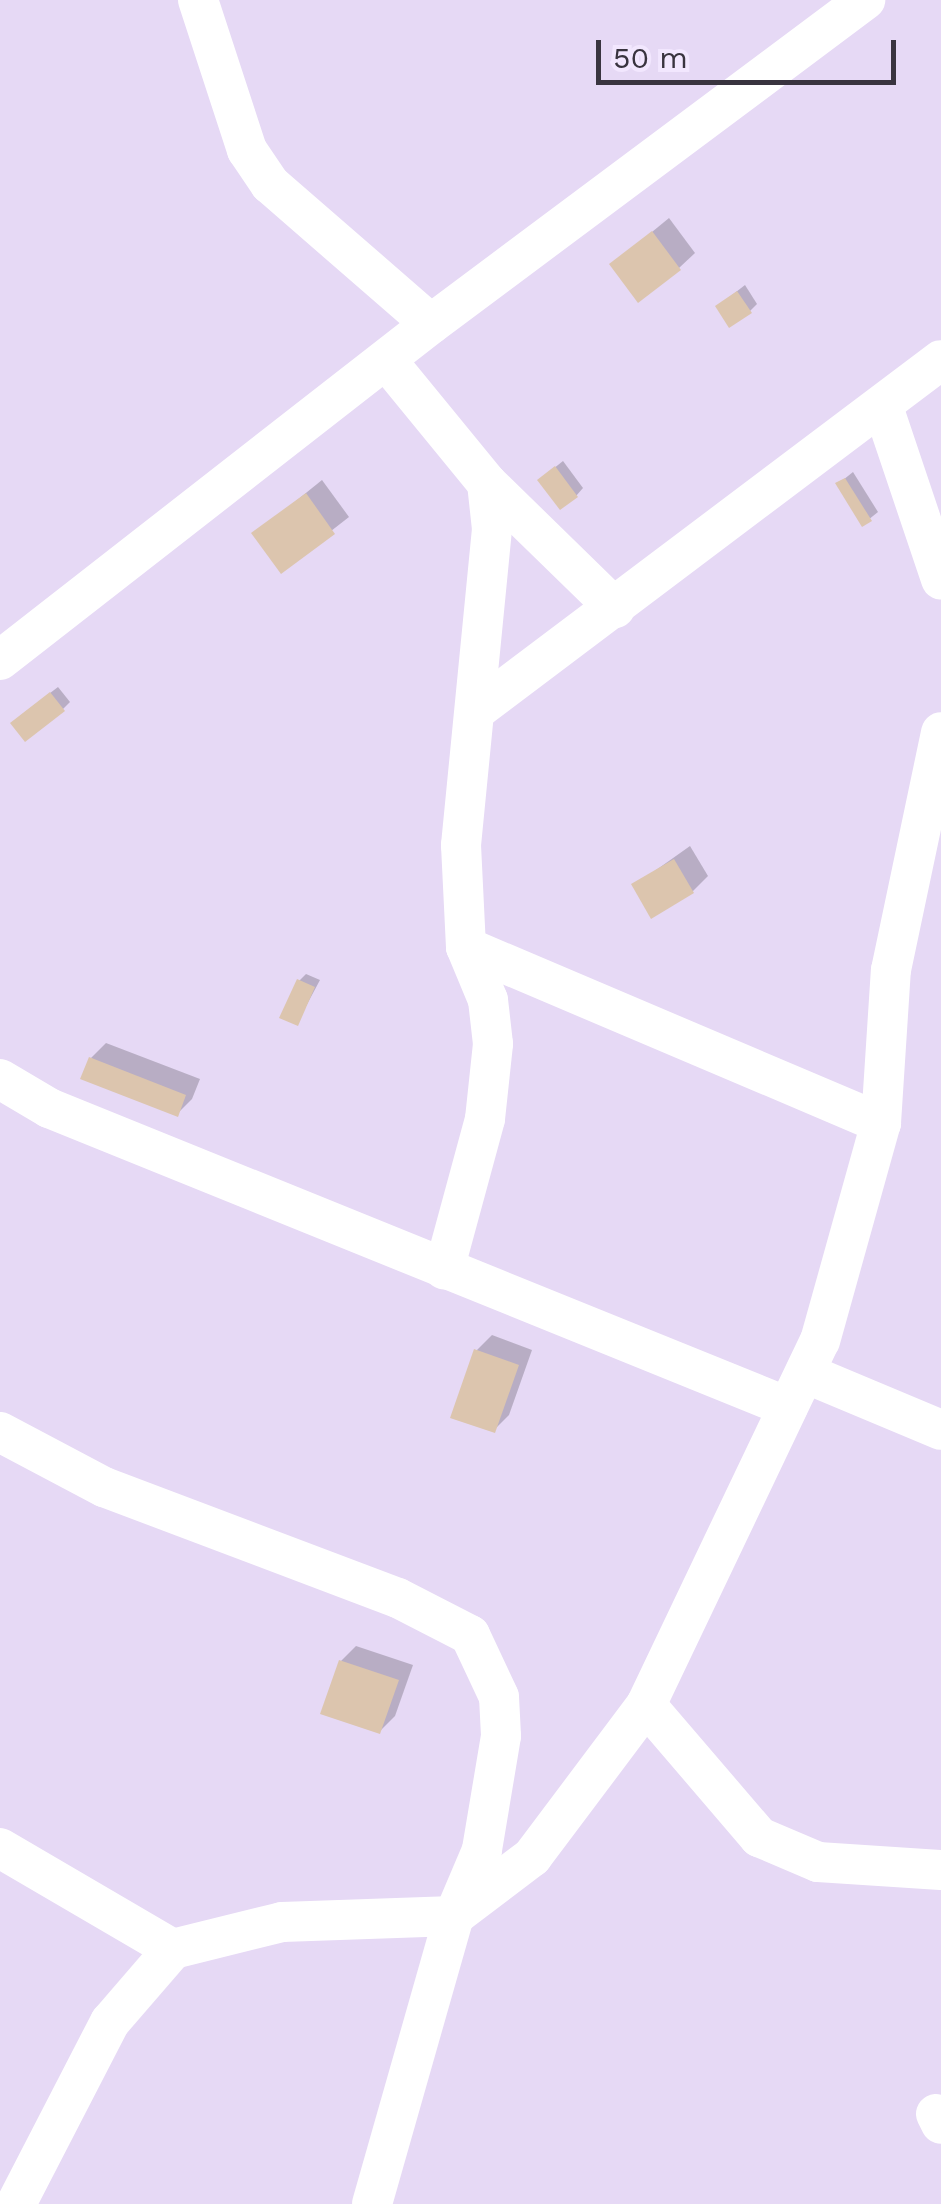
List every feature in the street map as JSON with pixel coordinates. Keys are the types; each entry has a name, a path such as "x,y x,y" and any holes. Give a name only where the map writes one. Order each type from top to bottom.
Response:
{"street":[{"path":"198,0 247,150 270,184 431,324"},
{"path":"0,660 431,324 865,0"},
{"path":"387,360 487,483 614,608"},
{"path":"475,712 883,408 941,360"},
{"path":"883,408 941,579"},
{"path":"444,1270 485,1118 493,1044 488,1000 466,947 461,846 492,529 487,483"},
{"path":"16,2204 110,2022 173,1950 282,1922 454,1916 532,1857 646,1704 820,1341 881,1123 891,970 941,732"},
{"path":"466,947 881,1123"},
{"path":"0,1079 48,1108 444,1270 796,1390 941,1430"},
{"path":"0,1432 104,1487 398,1598 470,1635 499,1697 502,1736 482,1850 454,1916 372,2204"},
{"path":"646,1704 759,1837 818,1862 941,1870"},
{"path":"0,1848 173,1950"}],"building":[{"path":"652,231 681,270 638,303 609,264"},
{"path":"737,291 752,313 729,328 715,306"},
{"path":"555,466 578,497 560,510 537,480"},
{"path":"845,478 872,521 862,527 835,483"},
{"path":"306,493 335,534 281,574 251,533"},
{"path":"50,692 65,711 25,742 10,723"},
{"path":"674,859 694,893 651,919 631,884"},
{"path":"297,979 315,987 298,1026 279,1018"},
{"path":"89,1057 186,1095 178,1117 80,1079"},
{"path":"474,1349 519,1365 495,1433 450,1418"},
{"path":"339,1660 399,1680 380,1734 320,1714"}]}
